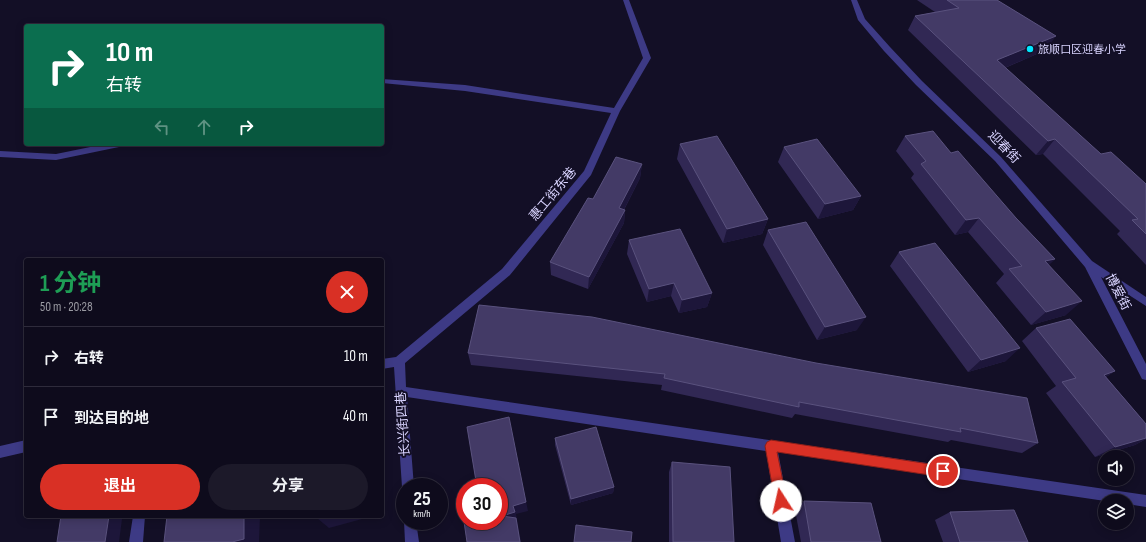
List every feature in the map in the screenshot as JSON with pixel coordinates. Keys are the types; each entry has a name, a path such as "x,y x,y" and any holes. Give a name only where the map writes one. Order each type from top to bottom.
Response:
{"street":[{"name":"惠工街东巷","path":"399,361 506,272 588,172 616,112 647,58 626,0"},
{"name":"迎春街","path":"854,0 862,20 887,49 919,83 998,159 1088,264 1146,302"},
{"path":"384,82 466,88 616,112"},
{"path":"0,154 56,157 109,146"},
{"name":"博爱街","path":"1088,264 1146,375"},
{"path":"384,364 399,361"},
{"name":"长兴街四巷","path":"399,361 407,478"},
{"path":"401,391 1146,501"},
{"path":"0,452 24,446"},
{"path":"771,446 788,542"},
{"path":"136,542 139,518"},
{"path":"411,530 412,542"}],"building":[{"path":"947,0 997,0 1056,36 997,60 1101,154 1111,152 1146,184 1146,234 1132,220 1138,219 1055,139 1048,141 915,16 959,8"},
{"path":"933,131 951,153 958,151 1016,218 1055,259 1045,261 1082,301 1046,312 1009,269 1022,266 979,218 966,220 921,164 926,161 905,136"},
{"path":"717,136 768,219 727,229 680,144"},
{"path":"817,139 861,196 825,204 784,147"},
{"path":"616,157 642,164 619,208 625,210 589,277 550,262 588,198 593,199"},
{"path":"806,222 866,317 825,327 768,230"},
{"path":"680,229 712,293 682,300 674,283 649,289 629,240"},
{"path":"935,243 1020,348 981,360 899,252"},
{"path":"479,305 592,317 816,363 1027,398 1038,443 960,428 961,432 799,402 799,407 664,378 665,374 468,353"},
{"path":"1070,319 1115,371 1104,375 1146,424 1146,438 1115,447 1062,382 1076,378 1036,328"},
{"path":"509,417 526,502 513,506 515,512 508,514 508,478 476,478 467,427"},
{"path":"596,427 614,487 571,499 555,438"},
{"path":"672,462 730,467 734,542 673,542"},
{"path":"804,501 871,503 881,542 811,542"},
{"path":"1014,510 1028,542 960,542 950,512"},
{"path":"508,517 516,518 520,542 467,542 465,530 508,530"},
{"path":"61,518 109,518 105,542 57,542"},
{"path":"167,518 244,518 244,539 232,542 164,542"},
{"path":"576,525 632,532 631,542 574,542"}],"place":[{"name":"旅顺口区迎春小学","path":"1030,49"}],"route":[{"path":"781,501 771,446 943,471"}]}
